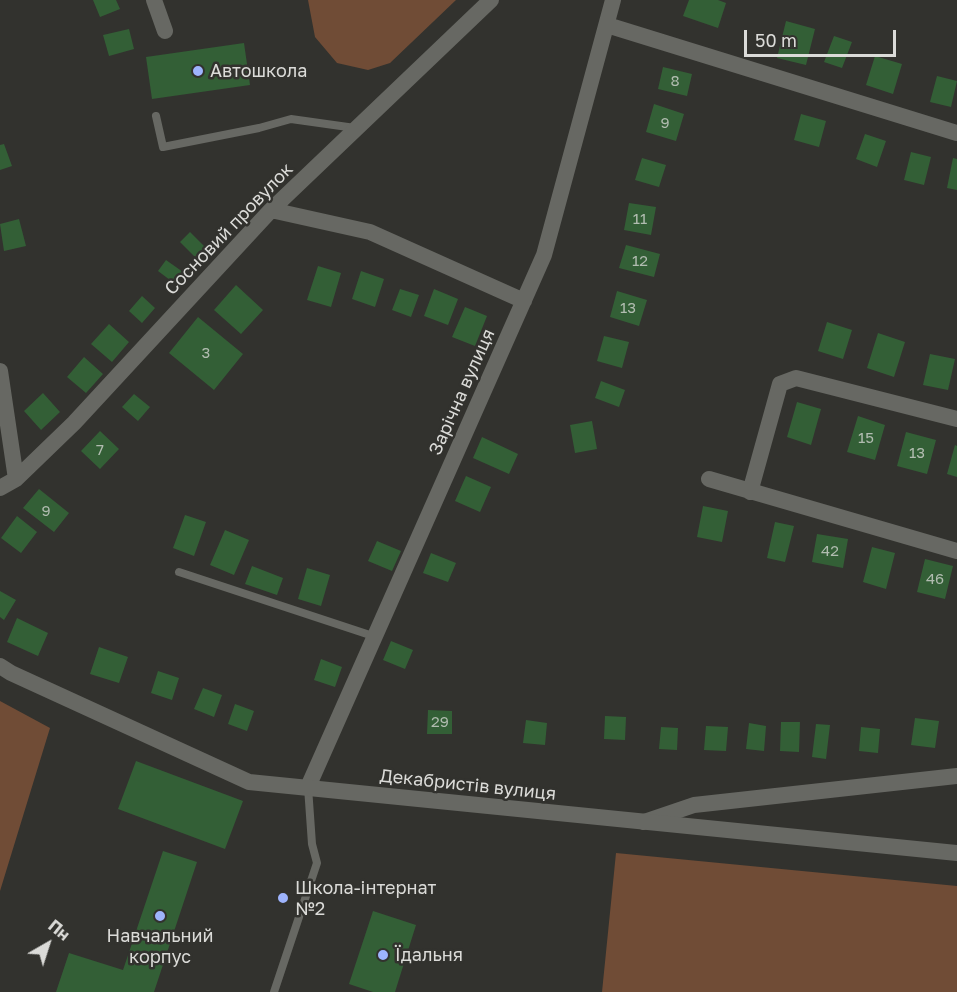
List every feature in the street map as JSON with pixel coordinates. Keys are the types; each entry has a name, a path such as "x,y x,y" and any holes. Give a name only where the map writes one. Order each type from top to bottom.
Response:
{"street":[{"path":"154,0 165,31"},
{"name":"Сосновий провулок","path":"0,488 16,479 74,423 271,210 491,0"},
{"name":"Зарічна вулиця","path":"308,787 544,255 613,0"},
{"path":"607,25 957,133"},
{"path":"271,210 370,232 524,301"},
{"path":"0,370 16,479"},
{"path":"750,492 780,384 796,378 957,419"},
{"path":"709,479 957,551"},
{"name":"Декабристів вулиця","path":"0,666 11,674 249,782 957,853"},
{"path":"640,823 694,805 957,776"}],"lane":[{"path":"156,116 163,147 259,129 291,119 355,128"},
{"path":"179,572 376,637"},
{"path":"274,992 317,863 312,844 308,787"}],"shaded area":[{"path":"308,0 456,0 390,63 368,70 337,63 315,37"},
{"path":"0,701 50,728 0,891"},
{"path":"616,853 957,886 957,992 602,992"}],"building":[{"path":"93,0 116,0 120,9 100,17"},
{"path":"689,0 718,0 726,3 718,28 683,16"},
{"path":"786,21 815,29 806,65 777,58"},
{"path":"129,29 134,49 109,56 103,35"},
{"path":"834,36 852,42 842,68 824,62"},
{"name":"Автошкола","path":"244,43 250,85 152,99 146,57"},
{"path":"875,56 902,64 893,94 866,85"},
{"path":"663,67 692,74 687,96 658,89"},
{"path":"937,76 957,81 951,107 930,102"},
{"path":"654,104 684,114 676,141 646,132"},
{"path":"801,114 826,121 819,147 794,140"},
{"path":"865,134 886,141 877,167 856,159"},
{"path":"4,144 12,166 0,170 0,145"},
{"path":"911,152 931,157 924,185 904,180"},
{"path":"642,158 666,165 659,187 635,180"},
{"path":"953,158 957,159 957,190 947,188"},
{"path":"629,203 656,207 651,235 624,230"},
{"path":"19,219 26,246 4,251 0,224"},
{"path":"190,232 207,249 197,259 180,242"},
{"path":"626,245 660,254 654,277 619,268"},
{"path":"166,260 183,272 174,283 158,271"},
{"path":"318,266 341,273 331,307 307,300"},
{"path":"361,271 384,279 375,307 352,299"},
{"path":"236,285 263,310 241,334 214,310"},
{"path":"400,289 419,295 411,317 392,310"},
{"path":"434,289 458,299 448,325 424,316"},
{"path":"617,291 647,300 639,326 610,317"},
{"path":"142,296 155,308 142,323 129,311"},
{"path":"465,307 487,316 475,346 452,337"},
{"path":"198,317 243,354 214,390 169,353"},
{"path":"827,322 852,330 843,359 818,351"},
{"path":"109,324 129,342 112,362 91,344"},
{"path":"878,333 905,342 894,377 867,368"},
{"path":"604,336 629,342 622,368 597,361"},
{"path":"930,354 955,359 948,390 923,385"},
{"path":"84,357 103,374 86,393 67,377"},
{"path":"601,381 625,390 619,407 595,398"},
{"path":"43,393 60,412 41,430 24,411"},
{"path":"134,394 150,407 138,421 122,407"},
{"path":"797,402 821,409 811,445 787,437"},
{"path":"858,416 885,425 875,460 847,452"},
{"path":"592,421 597,449 575,453 570,425"},
{"path":"100,431 119,449 100,469 81,451"},
{"path":"906,432 936,440 927,474 897,466"},
{"path":"482,437 518,454 509,474 473,458"},
{"path":"955,445 957,446 957,477 947,474"},
{"path":"466,476 491,487 480,512 455,501"},
{"path":"39,489 69,513 54,532 23,508"},
{"path":"703,506 728,511 722,542 697,537"},
{"path":"185,515 206,522 194,556 173,548"},
{"path":"17,516 37,532 21,553 1,538"},
{"path":"775,522 794,526 785,562 767,558"},
{"path":"225,530 249,540 234,575 210,565"},
{"path":"817,534 848,539 843,568 812,562"},
{"path":"377,541 401,551 392,571 368,561"},
{"path":"872,547 895,553 886,589 863,582"},
{"path":"431,553 456,563 448,582 423,573"},
{"path":"925,559 953,566 945,599 917,592"},
{"path":"252,566 283,578 277,595 245,584"},
{"path":"307,568 330,575 321,606 298,599"},
{"path":"0,591 16,600 4,620 0,617"},
{"path":"17,618 48,633 38,656 7,642"},
{"path":"391,641 413,650 405,669 383,660"},
{"path":"99,647 128,657 119,683 90,674"},
{"path":"321,659 342,667 335,687 314,680"},
{"path":"158,671 179,678 172,700 151,693"},
{"path":"203,688 222,695 214,717 194,709"},
{"path":"235,704 254,711 247,731 228,724"},
{"path":"428,710 452,711 452,734 427,734"},
{"path":"605,716 626,717 625,740 604,739"},
{"path":"915,718 939,721 935,748 911,745"},
{"path":"526,720 547,723 545,745 523,743"},
{"path":"781,722 800,722 799,752 780,751"},
{"path":"749,723 766,726 764,751 746,749"},
{"path":"816,724 830,725 826,759 812,757"},
{"path":"706,726 728,727 726,751 704,750"},
{"path":"661,727 678,728 677,750 659,749"},
{"path":"861,727 880,729 878,753 859,751"},
{"path":"136,761 243,801 225,849 118,809"},
{"name":"Навчальний корпус","path":"163,851 197,862 154,992 56,992 69,953 123,970"},
{"name":"Їдальня","path":"373,911 416,925 395,992 373,992 349,984"}],"place":[{"name":"Автошкола","path":"198,71"},
{"name":"Школа-інтернат №2","path":"283,898"},
{"name":"Навчальний корпус","path":"160,916"},
{"name":"Їдальня","path":"383,955"}]}
